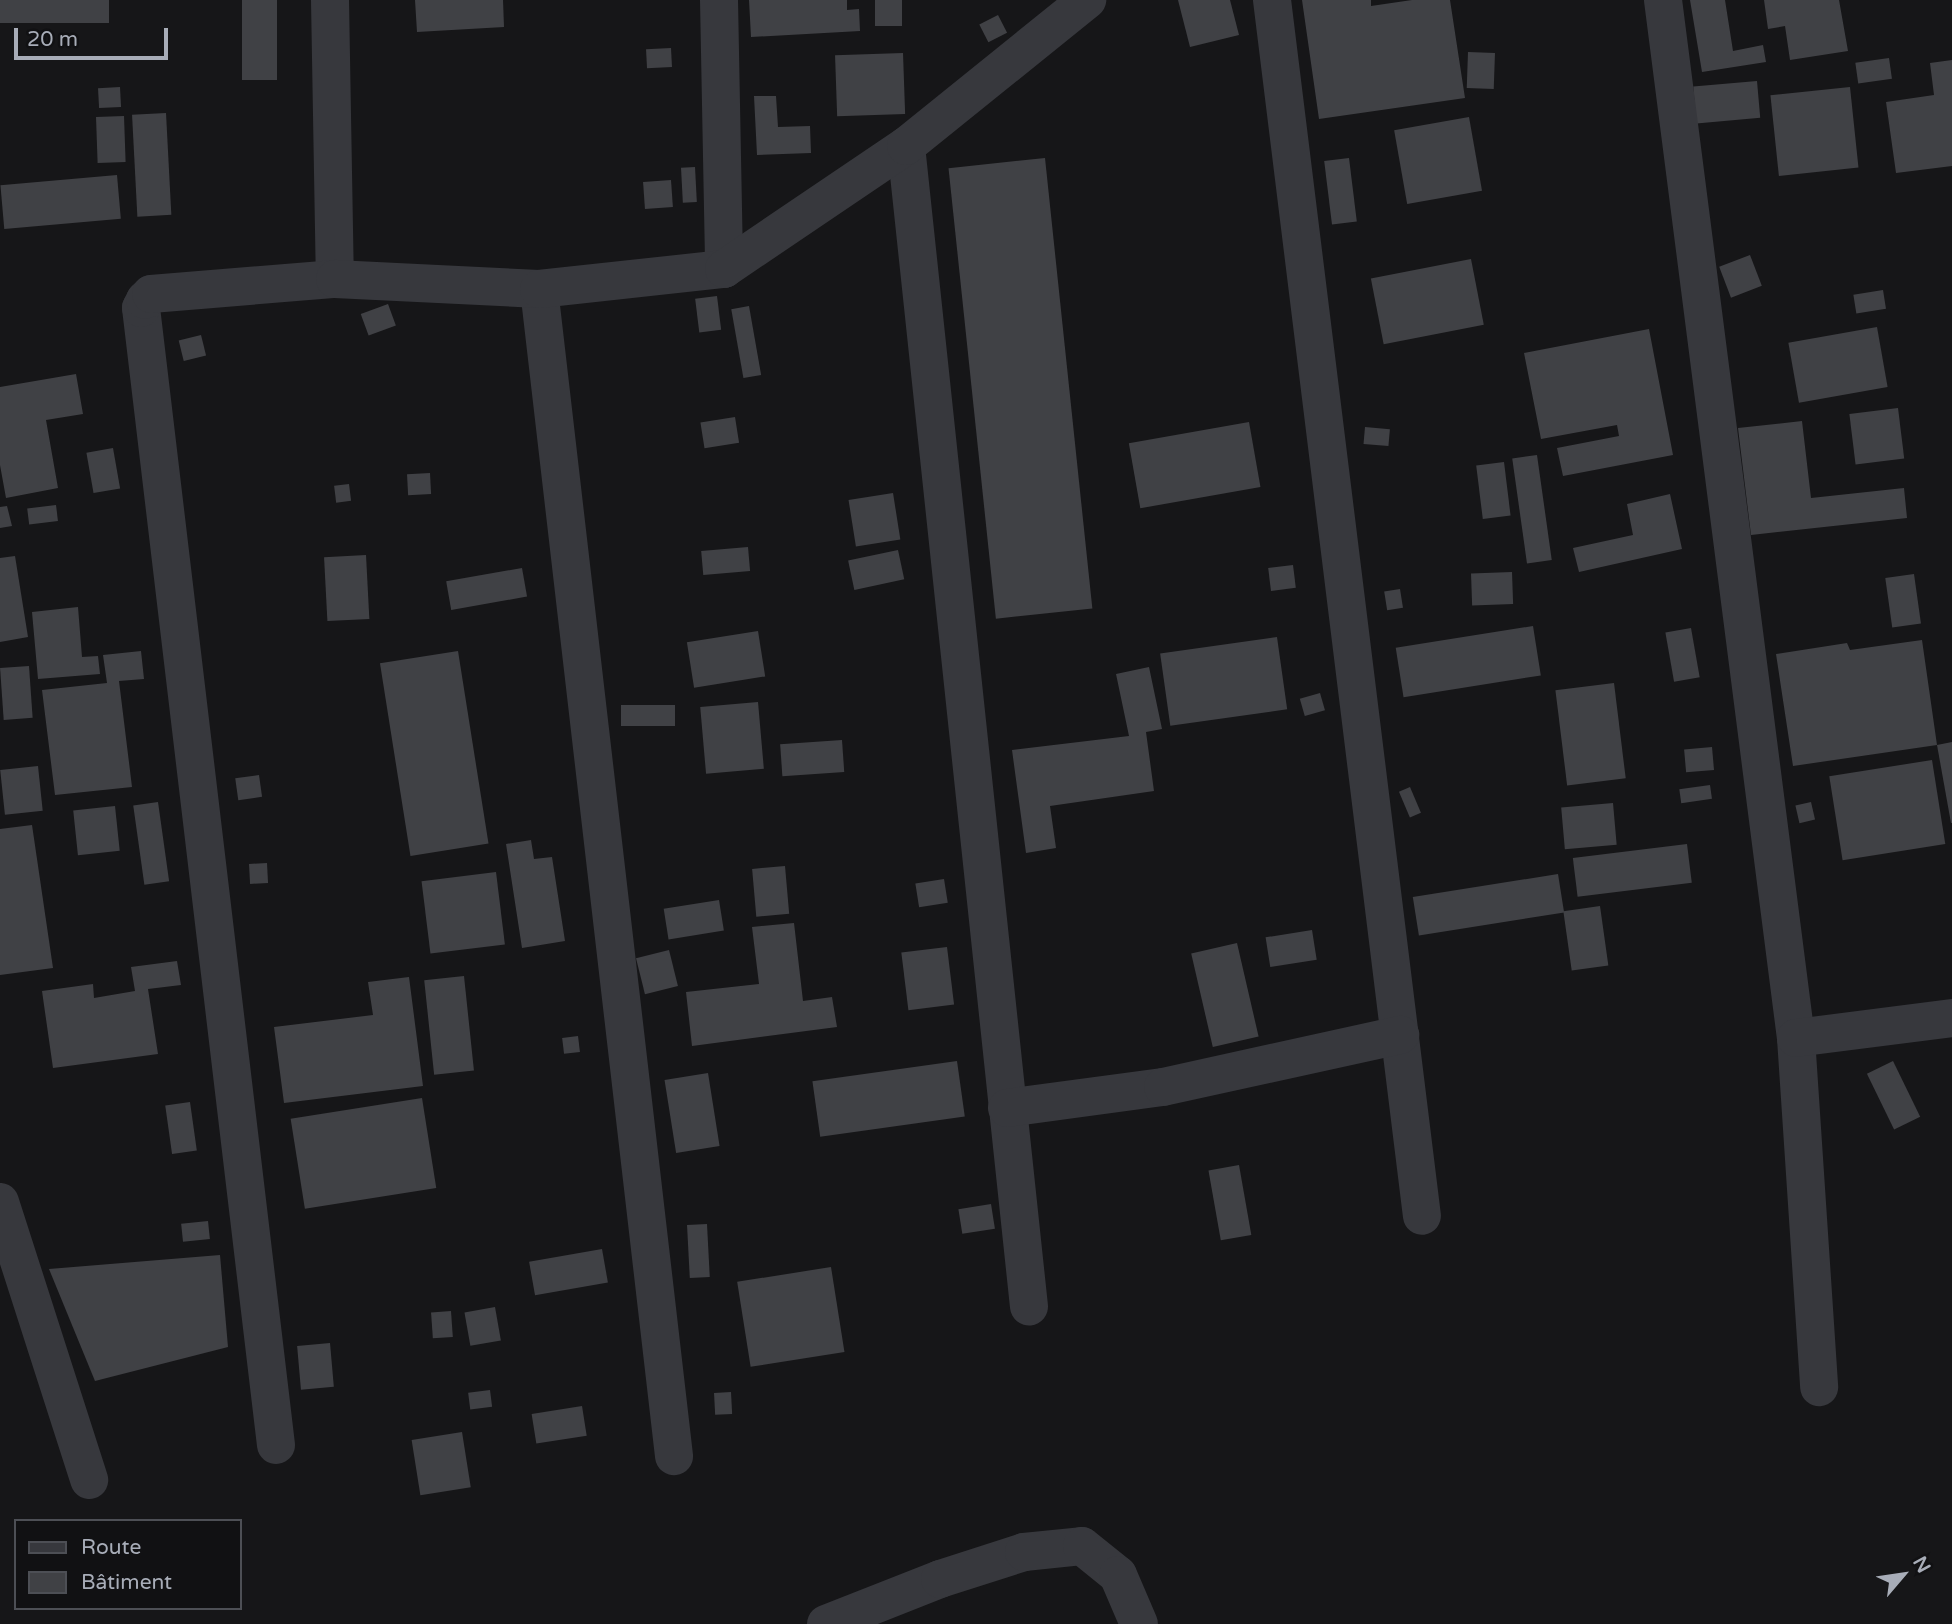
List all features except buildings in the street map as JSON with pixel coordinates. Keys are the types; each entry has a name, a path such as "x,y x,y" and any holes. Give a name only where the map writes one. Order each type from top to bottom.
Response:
{"street":[{"path":"330,0 335,279"},
{"path":"719,0 724,269"},
{"path":"276,1445 141,308 151,294 335,279 539,289 724,269 906,146 1087,0"},
{"path":"1272,0 1422,1216"},
{"path":"1663,0 1796,1038 1819,1387"},
{"path":"906,146 1028,1306"},
{"path":"539,289 674,1456"},
{"path":"1796,1038 1952,1018"},
{"path":"1007,1108 1163,1087 1400,1035"},
{"path":"0,1202 89,1480"},
{"path":"826,1624 940,1579 1024,1552 1082,1546 1118,1575 1139,1624"}]}
